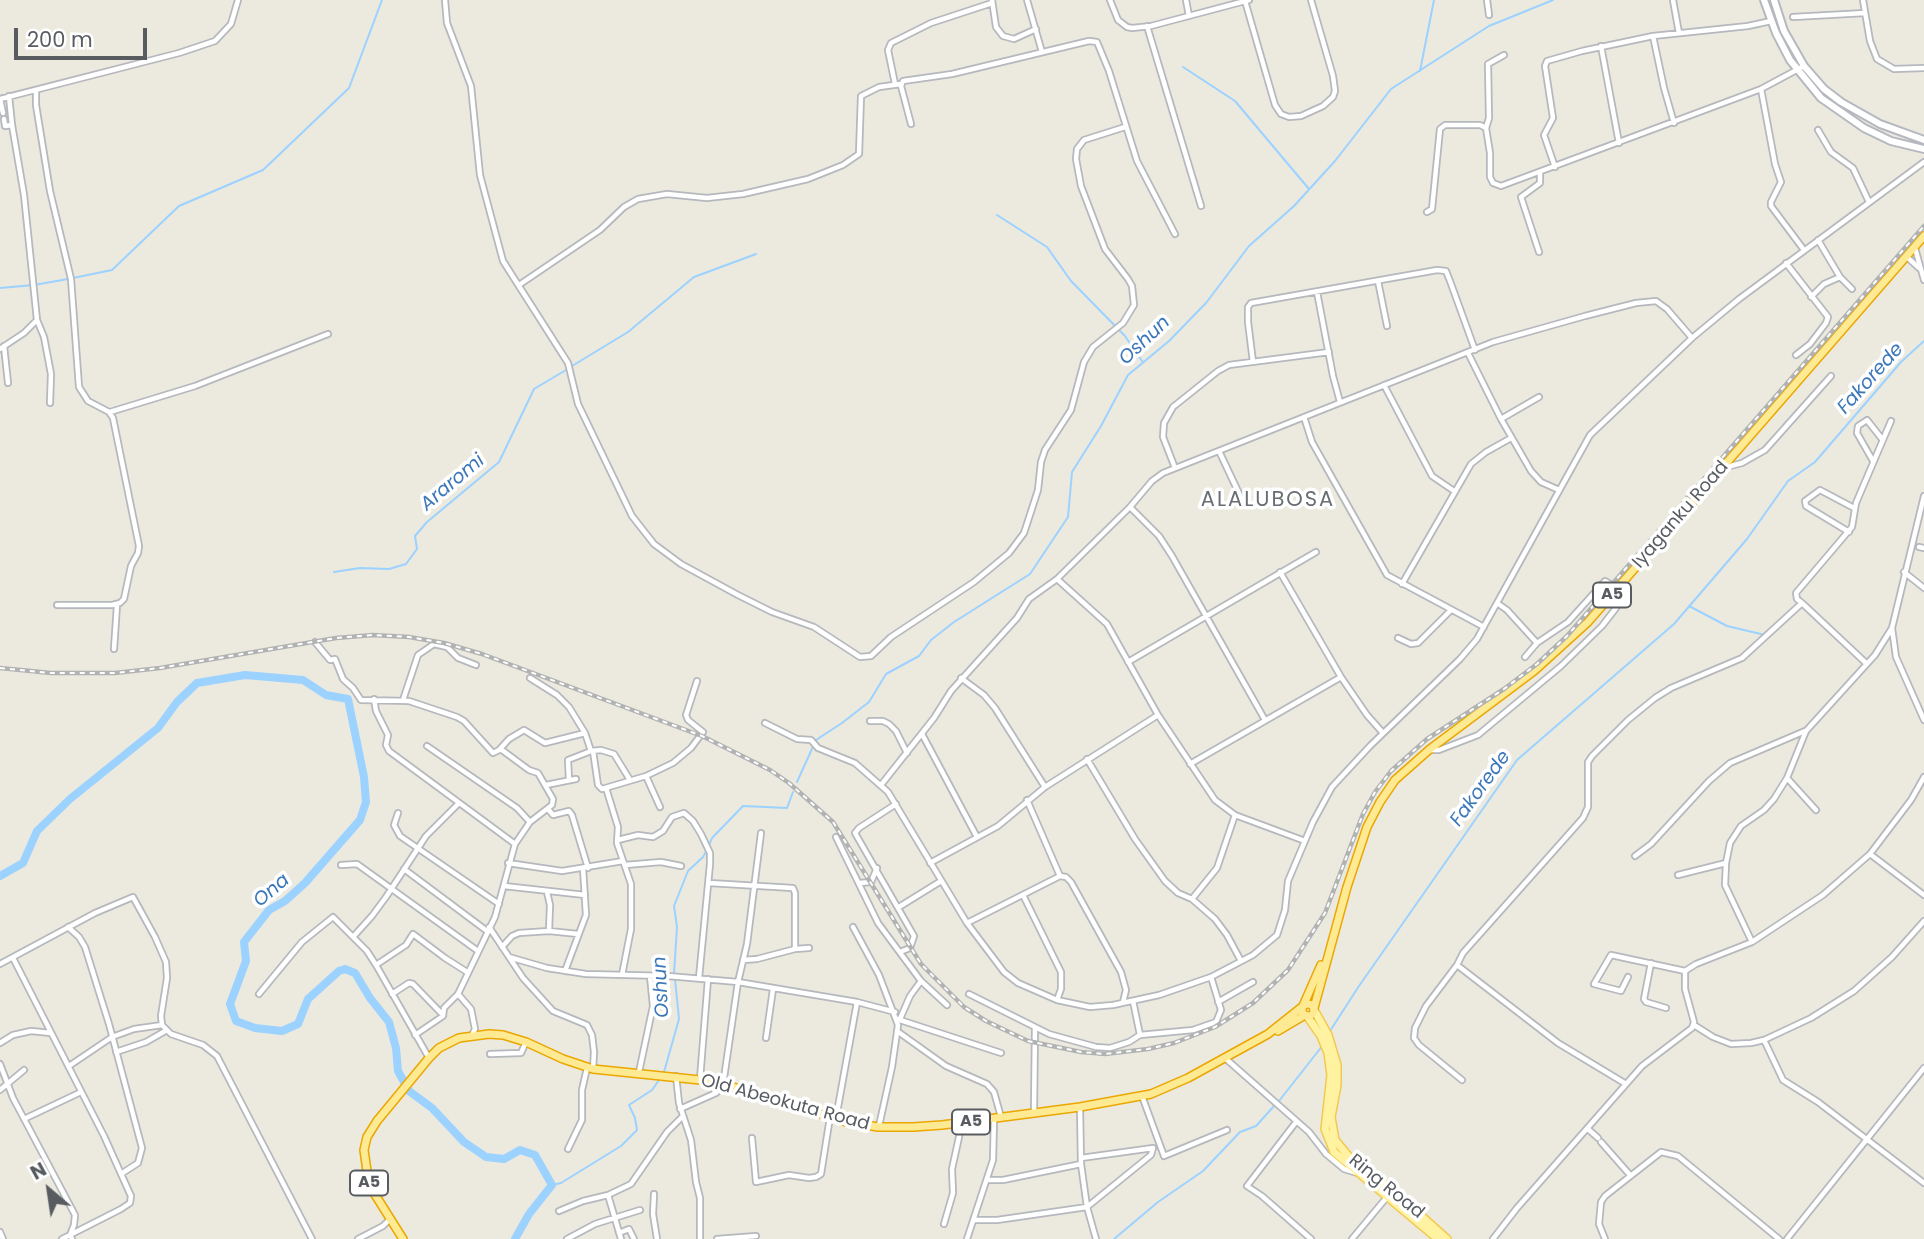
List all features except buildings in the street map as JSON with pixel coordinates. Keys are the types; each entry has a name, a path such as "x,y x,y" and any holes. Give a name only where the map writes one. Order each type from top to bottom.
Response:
{"highway":[{"name":"Iyaganku Road","path":"1304,1011 1374,813 1395,780 1430,749 1563,646 1620,585 1924,236"},
{"name":"Iyaganku Road","path":"1314,1009 1326,955"},
{"path":"1304,1011 1308,1003 1314,1009"},
{"name":"Old Abeokuta Road","path":"403,1239 373,1192 367,1175 364,1150 367,1137 427,1061 447,1043 472,1035 503,1035 590,1068 700,1080 745,1090 833,1119 878,1127 959,1123 1142,1096 1167,1089 1268,1034 1304,1011"}],"main road":[{"path":"1764,0 1771,21 1797,70 1821,98 1855,123 1891,141 1924,149"},
{"path":"1774,0 1780,23 1804,66 1824,89 1841,102 1888,128 1924,140"},
{"name":"Ring Road","path":"1314,1009 1328,1035 1337,1065 1337,1085 1331,1118 1335,1140 1349,1157 1400,1196 1447,1239"},
{"name":"Ring Road","path":"1304,1011 1321,1036 1328,1053 1331,1075 1325,1113 1327,1137 1334,1152 1437,1239"}],"street":[{"path":"12,125 2,127 0,99 207,45 227,30 238,0"},
{"path":"445,0 447,23 471,86 478,160 503,261 568,363 579,404 632,516 654,544 681,564 738,596 814,627 853,654 866,657 996,566 1024,533 1038,490 1045,450 1071,410 1084,362 1093,347 1123,323 1134,304 1132,286 1105,249 1081,186 1076,159 1077,149 1084,140 1125,127"},
{"path":"1027,0 1042,52"},
{"path":"1110,0 1116,16 1124,25 1132,28 1247,1 1275,105 1281,114 1289,117 1307,114 1323,106 1333,97 1335,91 1311,0"},
{"path":"1186,0 1189,16"},
{"path":"1488,0 1489,15"},
{"path":"1673,0 1679,33"},
{"path":"1863,0 1870,41 1877,60 1894,69 1924,68"},
{"path":"911,124 888,50 891,43 931,23 992,2 996,27 1003,36 1014,39 1036,29"},
{"path":"1793,17 1865,13"},
{"path":"1555,167 1544,135 1553,118 1545,63 1550,59 1653,36 1771,21"},
{"path":"1147,26 1201,205"},
{"path":"1653,36 1674,123"},
{"path":"519,285 600,230 621,209 638,199 667,194 706,198 743,194 820,176 855,159 860,149 860,97 873,89 952,74 1089,41 1097,43 1109,71 1137,161 1174,234"},
{"path":"1601,47 1619,143"},
{"path":"1504,55 1488,64 1489,118 1486,128 1490,177 1493,183 1501,186 1761,89 1804,66"},
{"path":"1761,89 1781,182 1771,202 1772,206 1804,250"},
{"path":"36,90 50,191 71,279 79,387 88,401 109,412 115,425 139,549 131,565 124,599 117,604 57,606"},
{"path":"9,96 24,195 37,320 44,337 51,374 50,403"},
{"path":"1427,212 1432,209 1440,129 1446,125 1480,125 1486,128"},
{"path":"1818,130 1831,152 1853,168 1869,202"},
{"path":"765,723 797,739 813,742 818,748 855,764 881,785 896,804 967,923 1009,977 1057,1000 1090,1007 1159,995 1211,977 1266,947 1281,929 1288,881 1332,787 1383,733 1469,650 1590,435 1692,338 1786,263 1924,162"},
{"path":"1539,251 1521,197 1540,183 1540,173"},
{"path":"1818,240 1840,277 1852,289"},
{"path":"1915,248 1924,280"},
{"path":"1907,257 1920,269"},
{"path":"1786,263 1827,315 1826,323 1810,344 1796,355"},
{"path":"1253,362 1249,336 1249,306 1437,270 1446,271 1475,350"},
{"path":"1811,297 1825,284 1840,277"},
{"path":"1378,281 1387,326"},
{"path":"1317,292 1340,402"},
{"path":"881,785 922,734 961,678 1017,618 1029,600 1057,579 1130,507 1152,481 1175,468 1475,350 1585,316 1651,301 1660,302 1692,338"},
{"path":"8,383 2,348 37,320"},
{"path":"109,412 204,383 328,334"},
{"path":"1175,468 1162,430 1170,411 1223,367 1329,352"},
{"path":"1468,353 1500,419 1536,477 1559,490"},
{"path":"1722,468 1742,463 1765,450 1831,376"},
{"path":"1384,385 1432,476 1454,491"},
{"path":"1500,419 1539,397"},
{"path":"1304,417 1312,442 1381,565 1391,578 1484,627"},
{"path":"1874,461 1860,440 1858,426 1867,421 1883,440"},
{"path":"1867,664 1796,596 1849,532 1855,519 1854,508 1891,421"},
{"path":"1402,584 1454,491 1476,459 1511,438"},
{"path":"1219,451 1244,504"},
{"path":"1849,532 1806,506 1805,501 1820,490 1854,508"},
{"path":"1752,942 1727,890 1726,863 1730,843 1738,830 1769,806 1787,778 1806,731 1882,646 1892,628 1924,496"},
{"path":"1130,507 1163,542 1265,720"},
{"path":"1128,662 1316,552"},
{"path":"1280,572 1341,677 1383,733"},
{"path":"1904,572 1924,588"},
{"path":"1057,579 1101,617 1158,715 1215,800 1235,816 1305,841"},
{"path":"1430,749 1433,752 1478,735 1536,688 1602,626 1626,591 1620,585 1605,581 1568,622 1537,643 1525,657"},
{"path":"1497,603 1507,610 1537,643"},
{"path":"1462,1080 1419,1045 1414,1033 1426,1006 1463,953 1583,818 1588,807 1588,762 1655,698 1671,688 1742,658 1801,603"},
{"path":"114,649 117,604"},
{"path":"1398,638 1411,644 1418,643 1450,611"},
{"path":"1892,628 1896,657 1922,710 1924,720"},
{"path":"315,642 330,660 335,659 343,679 360,695 361,700 403,700 460,718 496,753 509,739 524,730 545,743 585,733"},
{"path":"403,700 418,655 434,644 447,647 458,657 476,665"},
{"path":"1190,764 1341,677"},
{"path":"530,678 560,697 569,707 585,733 592,751 598,785 602,789 660,770 684,755 702,736 703,730 688,720 686,715 697,681"},
{"path":"961,678 984,695 995,708 1045,787"},
{"path":"374,699 376,711 388,734 386,745 389,751 515,844"},
{"path":"930,863 998,826 1045,787 1158,715"},
{"path":"870,721 884,721 889,724 896,731 907,753"},
{"path":"1635,856 1651,844 1709,781 1730,763 1806,731"},
{"path":"922,734 926,737 977,837"},
{"path":"427,746 512,804 530,822"},
{"path":"415,1035 443,1016 444,1009 458,994 499,904 515,844 530,822 548,809 554,799 538,773 499,750"},
{"path":"569,780 568,760 592,751 607,751 614,754 630,780"},
{"path":"1087,759 1150,862 1172,888 1192,899 1221,926 1241,961"},
{"path":"646,776 660,807"},
{"path":"1628,977 1621,991 1594,984 1611,955 1685,971 1752,942 1818,899 1870,854 1911,800 1924,777"},
{"path":"1787,778 1816,810"},
{"path":"546,785 576,779"},
{"path":"606,788 631,884 631,929 622,975"},
{"path":"1027,800 1060,876"},
{"path":"353,937 372,916 434,827 459,803"},
{"path":"896,804 856,831 856,836 877,867 914,936 910,948 900,951"},
{"path":"548,809 553,815 564,811 569,811 572,815 585,868 586,915 565,971"},
{"path":"398,813 394,825 396,832 499,904"},
{"path":"618,840 638,835 653,837 663,831 672,817 684,813 693,821 706,843 710,853 709,883 699,978"},
{"path":"1192,899 1217,868 1235,816"},
{"path":"680,1109 716,1093 723,1085 761,832"},
{"path":"836,836 878,923 921,981 947,1005"},
{"path":"1870,854 1924,895"},
{"path":"508,863 562,871 624,863 661,862 681,866"},
{"path":"1678,875 1726,863"},
{"path":"341,865 357,864 478,951"},
{"path":"860,883 871,882 877,867"},
{"path":"404,869 489,930 523,978 553,1011 587,1025 592,1035 590,1068 582,1090 582,1120 568,1150"},
{"path":"967,923 1060,876 1068,878 1121,972 1126,990 1123,1003"},
{"path":"899,907 941,881"},
{"path":"709,883 794,889 795,949"},
{"path":"504,886 585,895"},
{"path":"547,892 550,931"},
{"path":"1023,895 1061,972 1061,989 1057,1000"},
{"path":"0,964 128,897 136,900 166,962 162,1025 171,1034 204,1045 217,1056 312,1239"},
{"path":"259,994 293,952 333,917 376,965 427,1061"},
{"path":"1685,971 1685,989 1694,1025 1731,1044 1751,1043 1811,1018 1854,991 1886,963 1924,921"},
{"path":"68,927 85,947 142,1148 138,1163 121,1174"},
{"path":"853,927 899,1019 1001,1053"},
{"path":"502,947 512,936 519,933 550,931 578,934"},
{"path":"376,965 407,945 413,934 467,972"},
{"path":"743,960 809,948"},
{"path":"509,957 547,968 586,974 650,975 738,982 857,1002 895,1012"},
{"path":"13,958 129,1187 131,1196 130,1203 71,1237 62,1239"},
{"path":"1651,963 1644,999 1666,1008"},
{"path":"1457,965 1558,1043 1626,1084"},
{"path":"639,1072 653,1006 650,975"},
{"path":"969,994 1035,1028 1096,1047 1110,1048 1140,1035 1193,1030 1216,1022 1221,1010 1211,977"},
{"path":"700,1080 708,979"},
{"path":"878,1127 892,1067 899,1019 921,981"},
{"path":"1218,1002 1253,982"},
{"path":"392,994 409,983 413,984 443,1016"},
{"path":"766,1038 774,989"},
{"path":"458,994 471,1009 475,1029 472,1035"},
{"path":"1133,1001 1140,1035"},
{"path":"752,1138 756,1182 789,1175 809,1178 821,1174 857,1002"},
{"path":"69,1066 112,1037 134,1029 162,1025"},
{"path":"1493,1239 1642,1066 1694,1025"},
{"path":"1034,1113 1035,1028"},
{"path":"116,1052 146,1042 167,1030"},
{"path":"0,1043 13,1035 31,1031 51,1032"},
{"path":"897,1031 946,1066 987,1084 994,1092 997,1118 993,1154 988,1180 967,1239"},
{"path":"1763,1040 1783,1080 1811,1097 1924,1183"},
{"path":"490,1054 521,1053 526,1042"},
{"path":"1225,1058 1309,1132 1326,1154 1344,1169 1358,1173"},
{"path":"0,1064 24,1119 75,1214 71,1237"},
{"path":"1787,1239 1924,1068"},
{"path":"0,1090 24,1070"},
{"path":"676,1076 680,1109 691,1140 700,1198 700,1239"},
{"path":"24,1119 81,1092"},
{"path":"1142,1096 1163,1155 1167,1156 1227,1130"},
{"path":"1080,1107 1081,1161 1087,1207 1096,1239"},
{"path":"559,1212 631,1184 667,1132 683,1116"},
{"path":"1296,1122 1247,1186 1311,1239"},
{"path":"944,1224 953,1193 952,1169 959,1123"},
{"path":"1588,1129 1630,1175"},
{"path":"988,1180 1003,1180 1081,1161 1160,1147"},
{"path":"974,1220 997,1220 1087,1207 1151,1155 1153,1148"},
{"path":"1605,1239 1599,1224 1601,1202 1630,1175 1661,1152 1678,1156 1779,1239"},
{"path":"608,1195 620,1236 629,1229 634,1239"},
{"path":"654,1195 653,1214 657,1239"},
{"path":"1352,1239 1387,1197"},
{"path":"567,1239 595,1224 640,1210"},
{"path":"358,1239 389,1220"},
{"path":"0,1232 3,1239"},
{"path":"717,1239 755,1236"}],"waterway":[{"path":"73,278 112,270 179,206 263,170 349,88 382,0"},
{"name":"ALALUBOSA","path":"1420,71 1434,0"},
{"name":"Oshun","path":"797,782 816,740 869,702 886,674 919,656 931,640 954,622 1030,574 1068,517 1072,472 1101,426 1128,375 1169,341 1206,303 1249,246 1294,206 1335,161 1391,89 1489,26 1553,0"},
{"path":"1183,67 1235,101 1309,189"},
{"path":"997,215 1047,247 1071,281 1125,336 1142,361"},
{"name":"Araromi","path":"572,366 628,332 694,277 756,254"},
{"path":"0,288 68,279"},
{"name":"Fakorede","path":"1330,1031 1517,760 1674,624 1747,539 1788,481 1815,462 1901,362 1924,341"},
{"name":"Araromi","path":"334,572 360,568 389,569 406,564 417,549 415,536 427,522 499,462 534,389 566,370"},
{"path":"1689,606 1727,626 1765,635"},
{"name":"Ona","path":"0,876 23,863 37,831 70,799 158,728 177,702 197,683 245,675 303,680 326,695 348,699 364,777 366,802 360,820 305,883 285,901 269,910 244,942 246,961 230,1004 236,1021 255,1028 282,1031 298,1024 308,999 339,971 345,969 355,973 389,1022 396,1048 398,1071 409,1091 432,1108 464,1142 486,1157 504,1159 520,1150 535,1155 552,1185 529,1214 515,1239"},
{"name":"Oshun","path":"709,845 712,838 743,806 787,808 793,792"},
{"name":"Oshun","path":"674,974 677,927 674,906 688,871 707,850"},
{"name":"Oshun","path":"664,1072 679,1019 675,979"},
{"name":"Fakorede","path":"1279,1101 1323,1045"},
{"name":"Oshun","path":"552,1185 561,1183 621,1146 637,1130 629,1105 652,1090 659,1080"},
{"name":"Fakorede","path":"1114,1239 1158,1202 1203,1171 1240,1132 1256,1126 1275,1105"}],"railway":[{"path":"0,668 51,673 115,673 160,668 336,638 373,635 444,643 482,654 702,736 770,770 789,783 833,822 921,964 964,1007 986,1021 1028,1041 1081,1052 1105,1054 1148,1049 1174,1043 1215,1027 1253,1003 1288,970 1325,913 1363,814 1391,771 1427,739 1537,664 1567,636 1924,226"}],"district":[{"name":"ALALUBOSA","path":"1268,501"}]}
